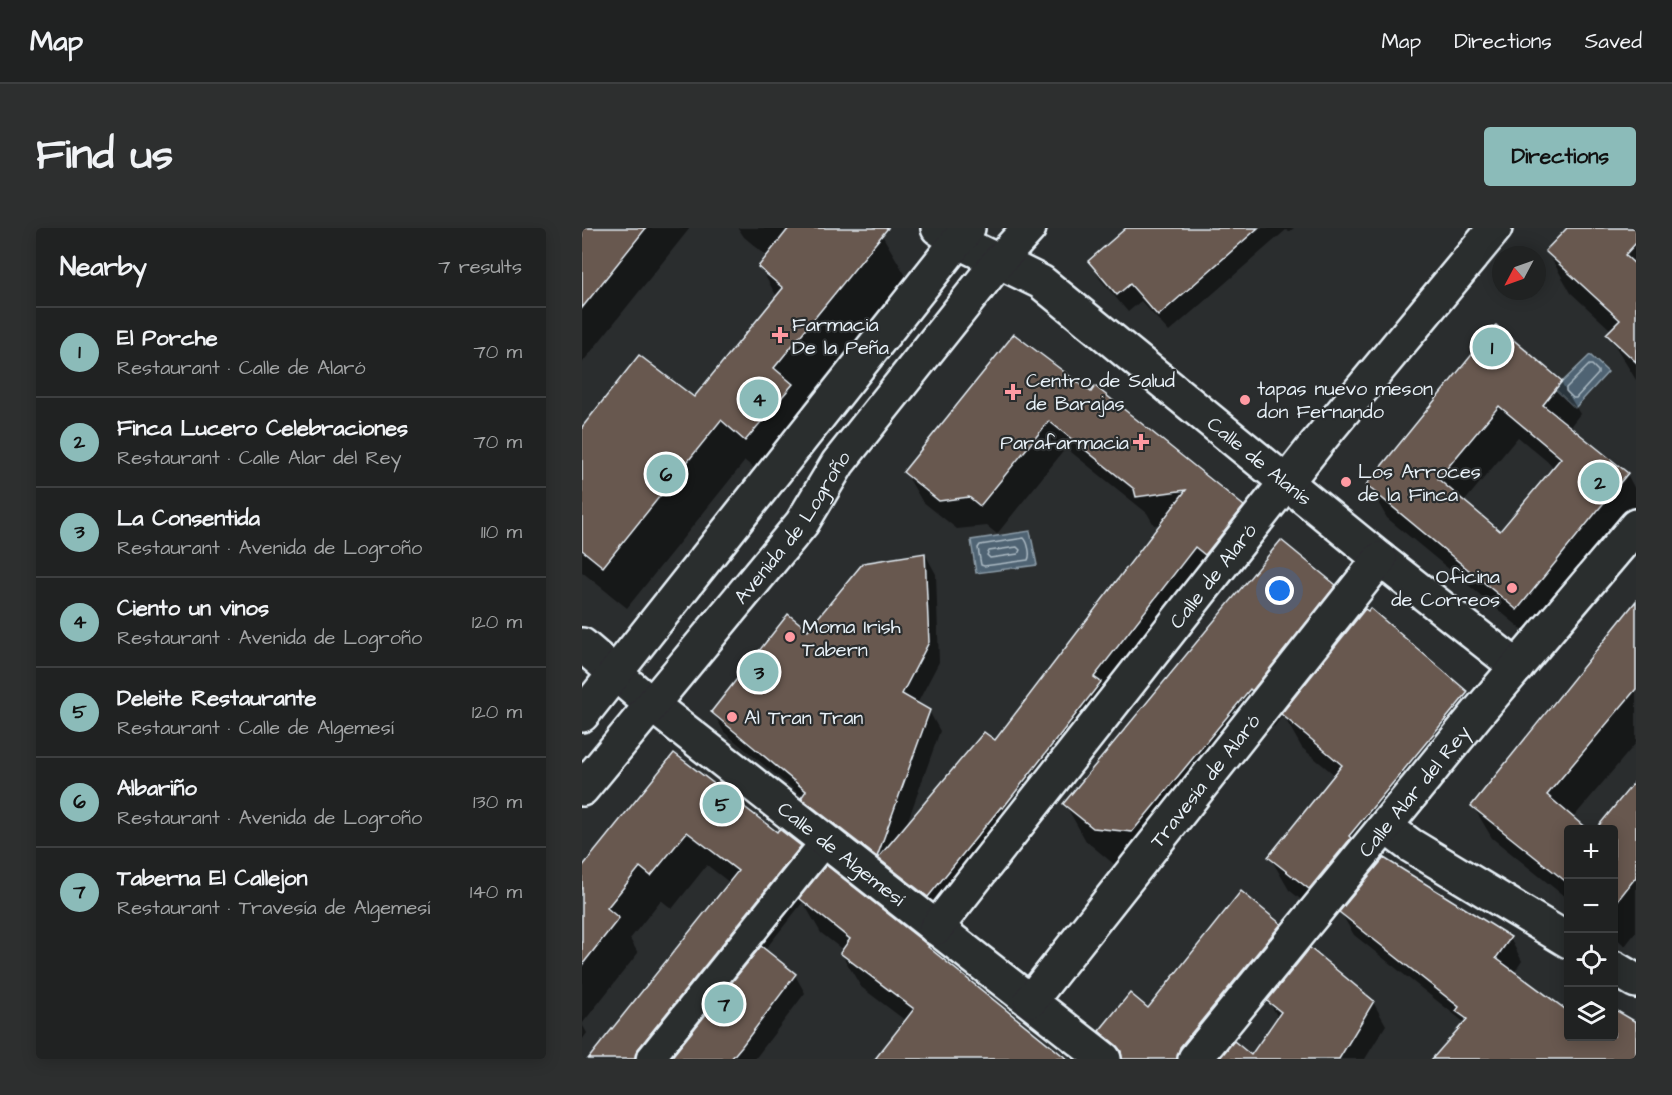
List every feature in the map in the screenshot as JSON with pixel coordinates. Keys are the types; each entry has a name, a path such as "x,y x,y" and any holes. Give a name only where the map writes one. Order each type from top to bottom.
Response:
{"street":[{"name":"Avenida de Logroño","path":"582,789 802,523 838,463 999,261 1029,228"},
{"name":"Calle de Alaró","path":"936,928 1287,481 1495,228"},
{"path":"582,716 955,232 999,261"},
{"name":"Calle de Alanís","path":"999,261 1041,282 1380,559 1517,667"},
{"name":"Calle Alar del Rey","path":"1195,1059 1517,667 1636,526"},
{"name":"Travesía de Alaró","path":"1031,1000 1380,559"},
{"name":"Calle de Algemesí","path":"582,645 652,705 1104,1059"},
{"path":"1386,827 1410,845 1564,938"},
{"path":"650,1059 826,840"},
{"path":"1618,970 1636,981"}],"water":[{"path":"1590,355 1608,372 1575,408 1555,389"},
{"path":"1030,531 1037,565 976,573 971,540"}],"building":[{"path":"582,228 646,228 582,308"},
{"path":"789,228 888,228 774,368 793,384 745,441 721,420 603,567 582,550 582,427 639,355 694,397 783,288 758,267"},
{"path":"1126,228 1258,228 1158,316 1130,284 1117,295 1088,261"},
{"path":"1567,228 1636,228 1636,243 1625,255 1636,265 1636,362 1606,334 1620,320 1546,250"},
{"path":"1496,325 1562,381 1543,405 1628,473 1517,610 1366,485","holes":["1499,406 1561,458 1500,531 1438,479"]},
{"path":"1014,334 1091,392 1095,386 1244,506 1205,555 1195,547 1094,677 1101,682 1003,808 1001,807 928,897 878,858 984,732 995,740 1186,490 1136,497 1134,489 1049,421 980,506 969,497 939,501 903,472"},
{"path":"1281,540 1336,585 1252,691 1250,689 1132,832 1093,828 1063,804"},
{"path":"925,553 929,642 902,694 930,710 877,857 801,798 806,791 711,712 788,614 808,630 863,563"},
{"path":"1636,601 1636,689 1547,795 1582,825 1564,825 1564,880 1471,806"},
{"path":"1370,608 1468,692 1349,836 1351,838 1309,889 1268,857 1342,765 1281,714 1365,609 1368,611"},
{"path":"674,753 777,832 779,829 801,846 638,1049 635,1059 588,1059 738,871 687,832 651,876 640,867 607,908 619,918 582,965 582,867"},
{"path":"1636,780 1636,877 1618,900 1618,825 1599,825"},
{"path":"1384,858 1511,937 1496,958 1564,1008 1564,1041 1618,1041 1618,1011 1636,1022 1636,1059 1432,1059 1467,1019 1456,1011 1459,1007 1339,912"},
{"path":"826,865 1067,1059 875,1059 914,1009 840,953 850,939 799,898"},
{"path":"1241,891 1281,924 1180,1047 1177,1059 1122,1059 1121,1051 1099,1031 1130,993 1148,1008"},
{"path":"761,946 796,974 742,1046 731,1059 670,1059"},
{"path":"1310,948 1374,1001 1339,1059 1219,1059 1234,1041 1251,1055 1281,1012 1267,1001"}],"place":[{"name":"Farmacia De la Peña","path":"780,335"},
{"name":"El Porche","path":"1492,347"},
{"name":"Centro de Salud de Barajas","path":"1013,392"},
{"name":"Ciento un vinos","path":"759,399"},
{"name":"tapas nuevo meson don Fernando","path":"1245,400"},
{"name":"Parafarmacia","path":"1141,442"},
{"name":"Albariño","path":"666,474"},
{"name":"Los Arroces de la Finca","path":"1346,482"},
{"name":"Finca Lucero Celebraciones","path":"1600,482"},
{"name":"Oficina de Correos","path":"1512,588"},
{"name":"Moma Irish Tabern","path":"790,637"},
{"name":"La Consentida","path":"759,672"},
{"name":"Al Tran Tran","path":"732,717"},
{"name":"Deleite Restaurante","path":"722,804"},
{"name":"Taberna El Callejon","path":"724,1004"}]}
